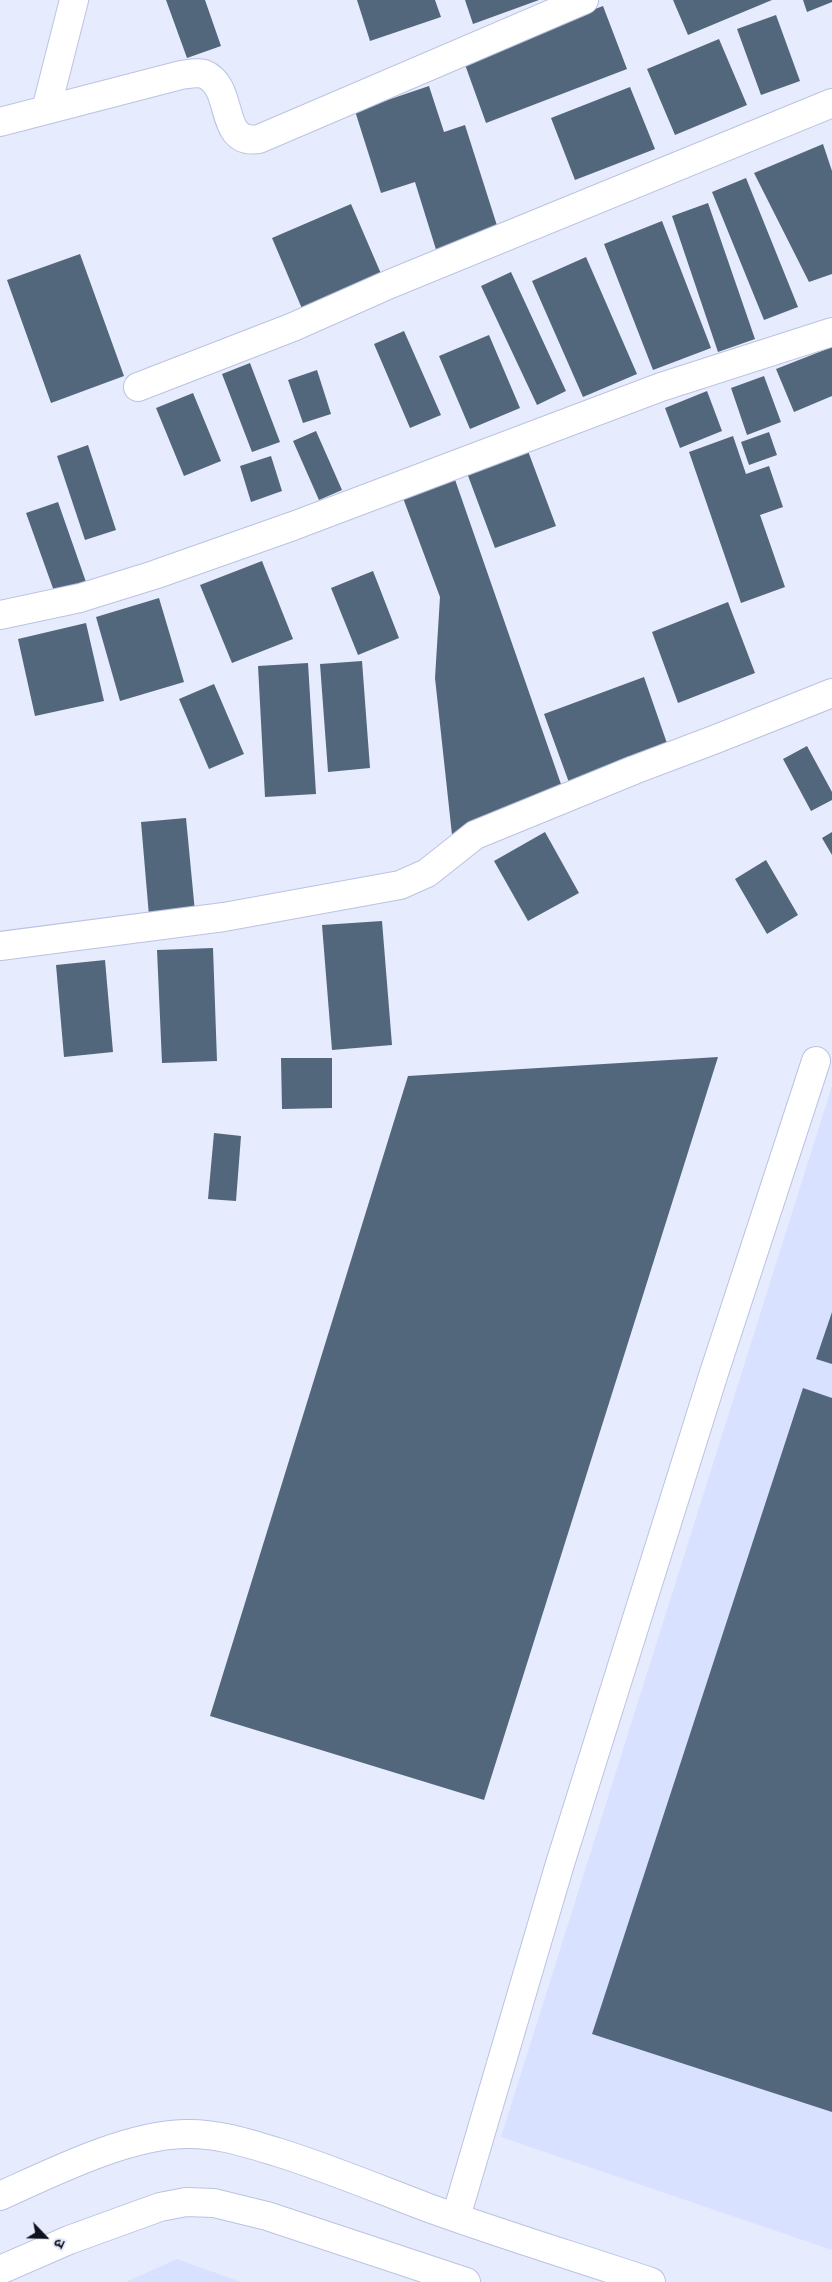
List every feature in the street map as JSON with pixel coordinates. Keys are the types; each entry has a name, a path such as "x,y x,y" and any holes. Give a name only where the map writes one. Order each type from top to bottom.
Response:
{"street":[{"path":"46,110 74,0"},
{"path":"0,118 46,110 180,74 204,74 214,82 220,91 234,128 240,138 248,141 259,139 584,0"},
{"path":"138,387 293,327 408,277 832,103"},
{"path":"0,615 80,598 154,575 302,523 661,387 832,332"},
{"path":"0,946 224,917 400,885 427,873 475,835 634,770 716,740 832,693"},
{"path":"456,2217 562,1858 713,1376 816,1061"},
{"path":"0,2196 48,2174 118,2147 155,2137 184,2134 218,2136 241,2141 330,2169 456,2217 651,2282"},
{"path":"0,2270 78,2236 160,2207 186,2202 214,2203 267,2216 466,2282"}],"shaded area":[{"path":"832,1086 832,2250 501,2137"},
{"path":"177,2259 241,2282 126,2282"}],"building":[{"path":"166,0 205,0 221,46 187,58"},
{"path":"357,0 435,0 441,17 370,41"},
{"path":"465,0 539,0 473,24"},
{"path":"673,0 772,0 688,35"},
{"path":"803,0 832,0 832,2 807,12"},
{"path":"603,6 627,69 486,123 463,59"},
{"path":"776,15 800,81 761,95 737,29"},
{"path":"719,39 747,105 675,135 647,69"},
{"path":"429,86 444,132 465,125 500,235 438,256 415,182 381,193 355,111"},
{"path":"630,87 655,149 575,180 551,118"},
{"path":"823,144 832,171 832,274 809,282 754,173"},
{"path":"746,178 798,307 764,320 712,192"},
{"path":"708,203 755,339 718,352 672,216"},
{"path":"351,204 382,276 303,311 272,238"},
{"path":"662,221 711,348 653,370 604,244"},
{"path":"80,254 124,376 51,403 7,280"},
{"path":"586,257 637,374 583,397 532,281"},
{"path":"511,272 566,391 537,405 481,286"},
{"path":"404,331 441,415 410,428 374,344"},
{"path":"489,335 520,408 470,429 439,356"},
{"path":"832,347 832,396 794,412 776,369"},
{"path":"250,363 280,442 252,452 222,374"},
{"path":"317,370 331,414 303,423 288,380"},
{"path":"764,376 781,422 747,435 731,388"},
{"path":"707,391 722,431 680,448 665,408"},
{"path":"193,393 221,461 184,476 156,408"},
{"path":"316,431 342,490 319,500 293,441"},
{"path":"769,432 777,455 749,465 741,442"},
{"path":"733,436 746,474 769,466 783,507 760,515 785,587 741,603 689,452"},
{"path":"525,443 556,526 495,548 464,465"},
{"path":"88,445 116,530 85,540 57,456"},
{"path":"271,456 282,491 251,502 240,466"},
{"path":"452,471 562,787 452,835 435,678 440,597 400,490"},
{"path":"58,502 86,582 55,594 26,513"},
{"path":"262,561 293,639 232,663 200,585"},
{"path":"373,571 399,638 358,655 331,588"},
{"path":"159,598 184,682 120,701 96,617"},
{"path":"728,602 755,673 678,703 652,632"},
{"path":"86,623 104,701 35,716 18,639"},
{"path":"362,661 370,768 328,772 320,664"},
{"path":"308,663 316,794 265,797 258,666"},
{"path":"644,677 670,752 571,788 544,714"},
{"path":"214,684 244,754 209,769 179,699"},
{"path":"807,746 832,792 832,800 811,811 783,759"},
{"path":"186,818 195,912 149,916 141,822"},
{"path":"545,832 579,893 528,921 494,861"},
{"path":"832,832 832,855 822,838"},
{"path":"766,860 798,915 767,934 735,879"},
{"path":"382,921 392,1045 332,1050 322,925"},
{"path":"213,948 217,1061 162,1063 157,950"},
{"path":"105,960 113,1052 64,1057 56,965"},
{"path":"718,1057 484,1800 210,1716 408,1076"},
{"path":"281,1058 332,1058 332,1108 282,1109"},
{"path":"214,1133 241,1136 236,1201 208,1199"},
{"path":"832,1312 832,1364 816,1359"},
{"path":"803,1388 832,1398 832,2112 592,2034"}]}
